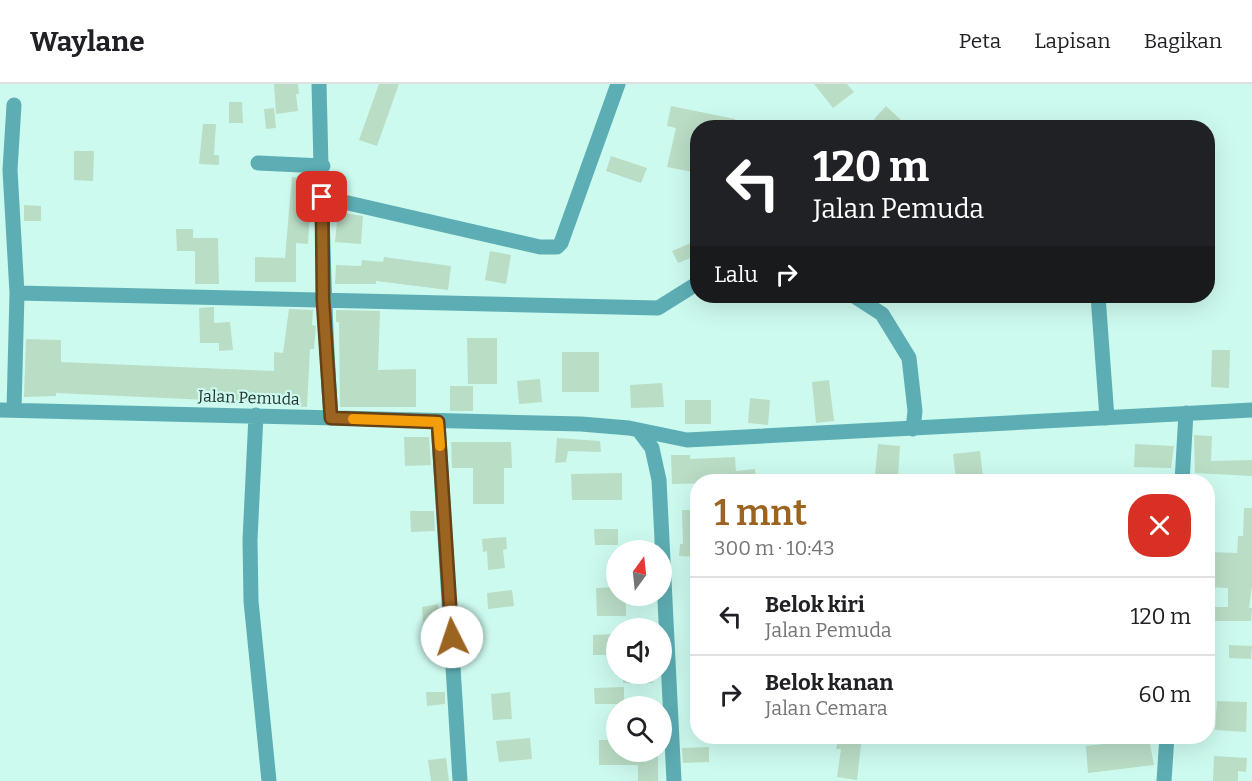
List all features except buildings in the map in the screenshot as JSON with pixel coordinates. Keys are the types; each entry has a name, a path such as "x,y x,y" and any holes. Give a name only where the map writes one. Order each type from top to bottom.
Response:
{"street":[{"path":"319,84 323,166 323,300 331,418"},
{"path":"322,197 540,247 557,247 561,243 618,84"},
{"path":"7,410 17,293 10,170 14,105"},
{"path":"258,163 323,166"},
{"path":"17,293 658,308 690,288"},
{"path":"865,303 882,314 909,358 915,411 913,429"},
{"path":"1099,303 1107,418"},
{"name":"Jalan Pemuda","path":"7,410 581,424 687,440 1252,410"},
{"path":"1182,474 1186,413"},
{"path":"256,415 250,540 251,601 269,781"},
{"path":"438,422 460,781"},
{"path":"640,432 652,448 659,480 674,781"},
{"path":"1164,781 1166,744"}],"slow traffic":[{"path":"353,419 438,422 440,446"}],"route":[{"path":"322,197 323,300 331,418 438,422 452,637"}]}
